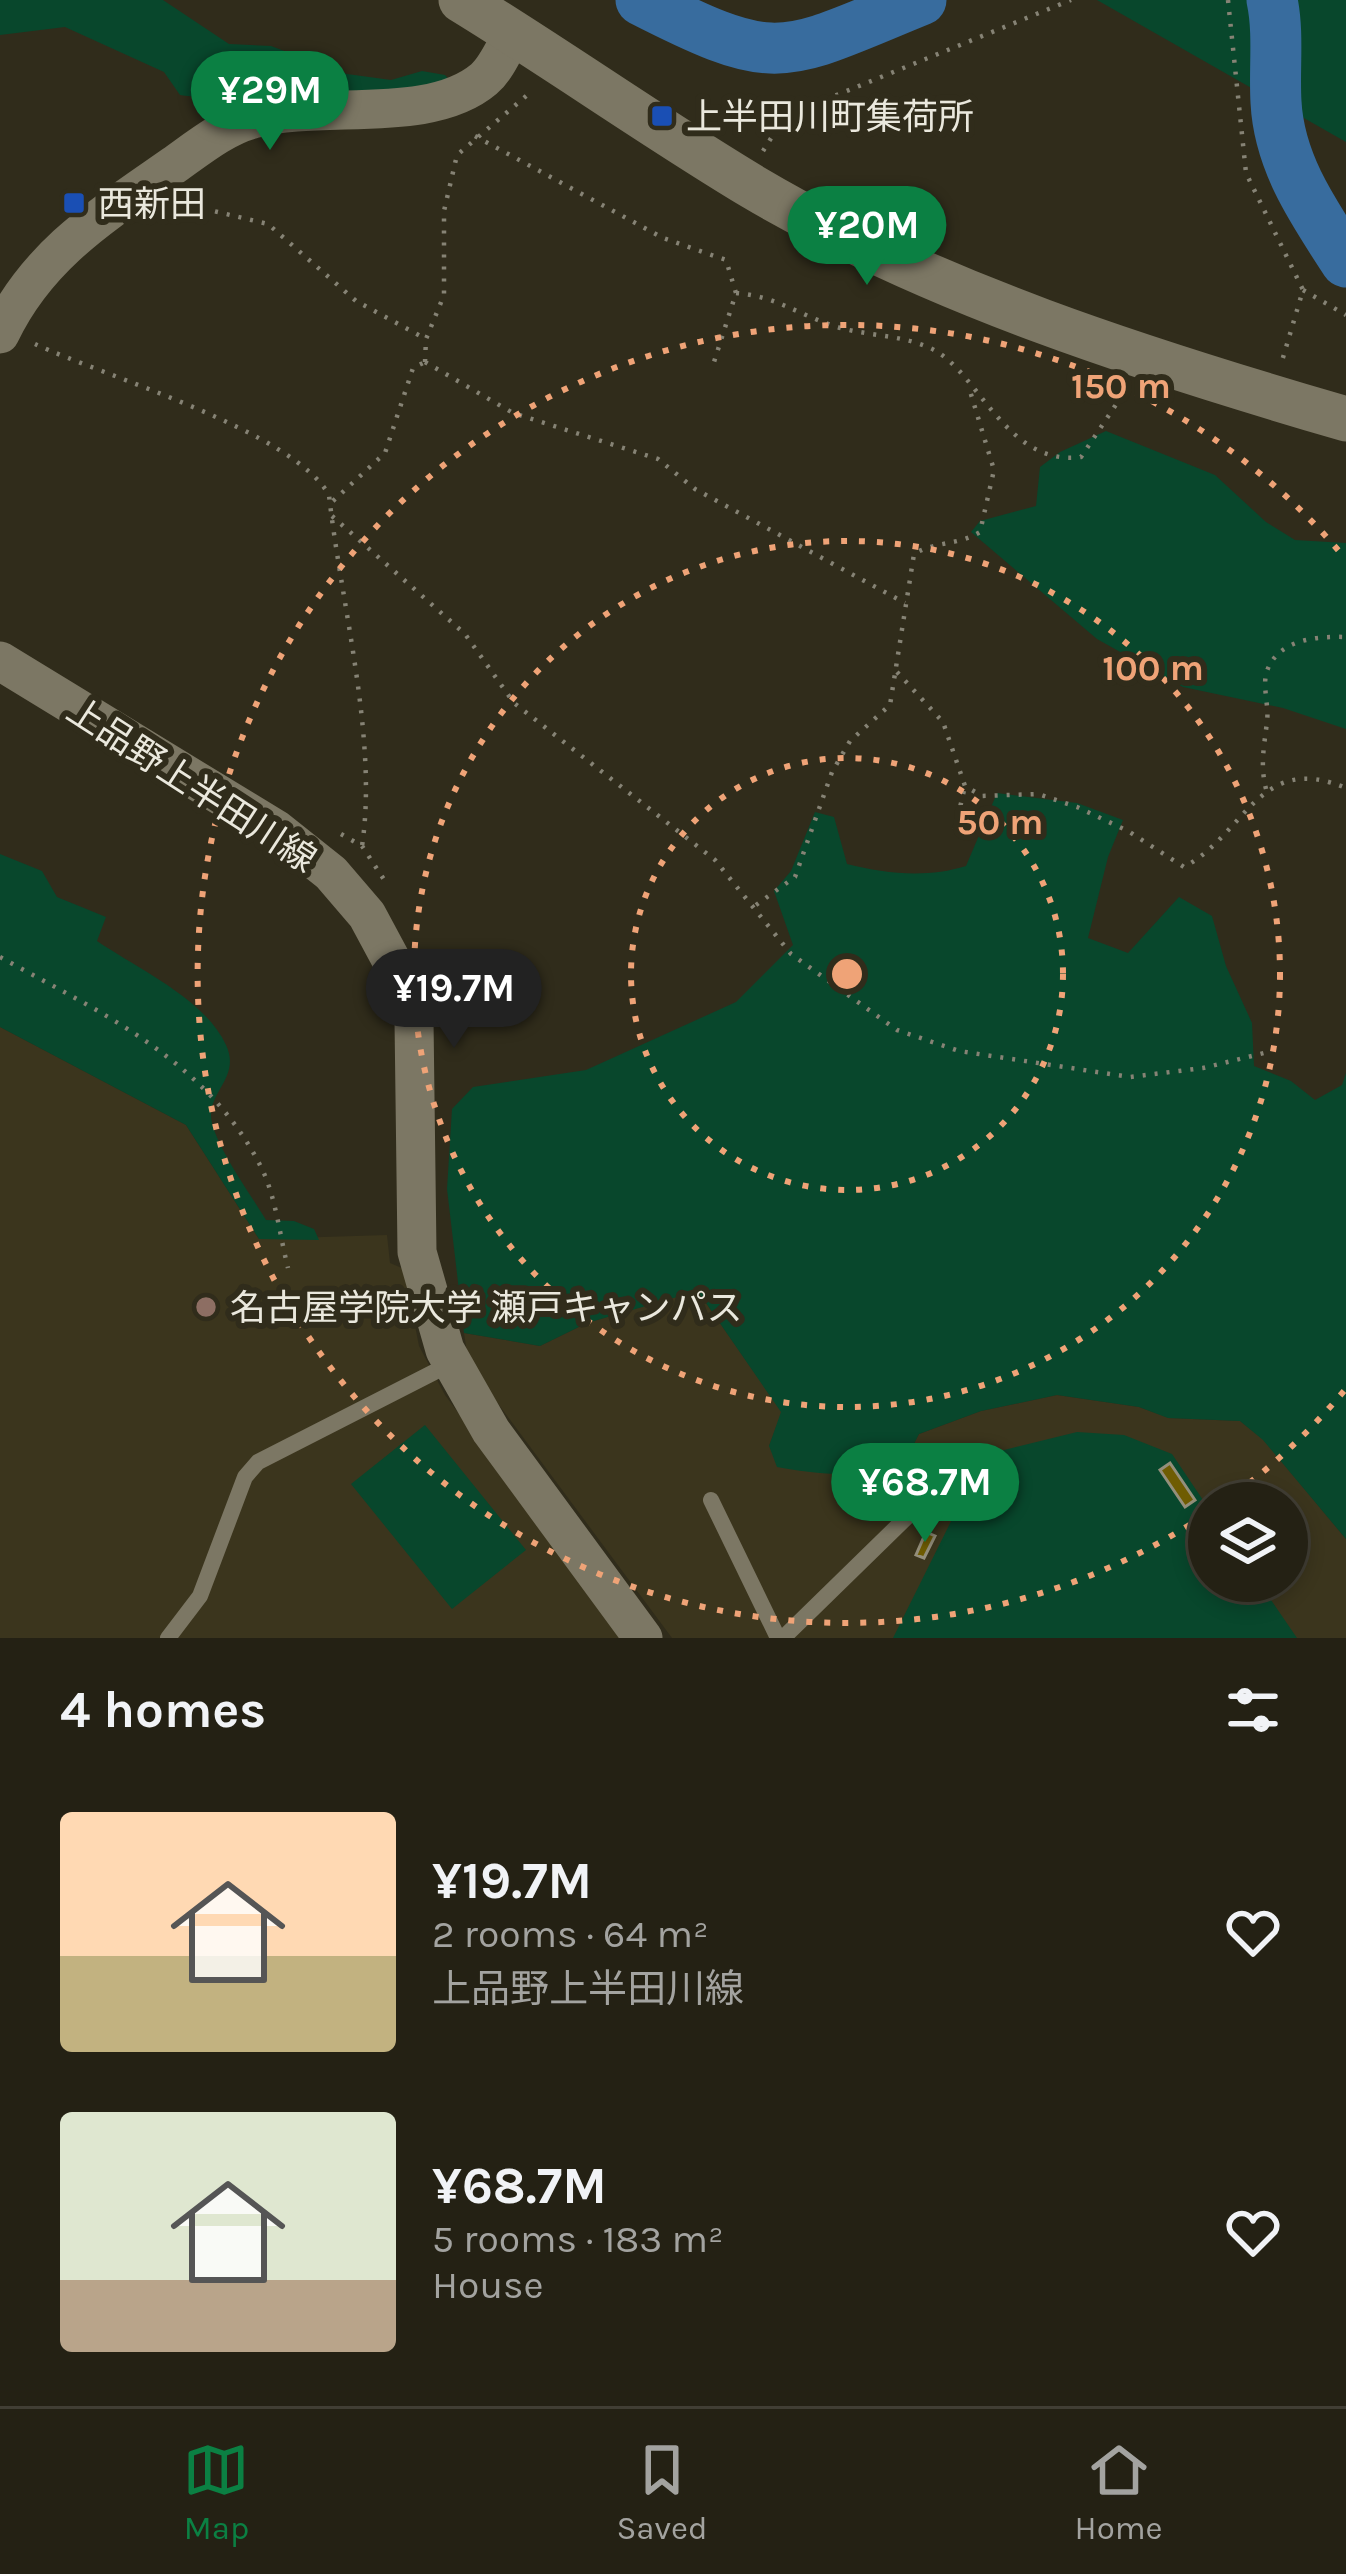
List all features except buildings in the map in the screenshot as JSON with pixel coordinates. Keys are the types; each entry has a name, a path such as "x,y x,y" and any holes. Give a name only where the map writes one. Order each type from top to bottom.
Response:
{"main road":[{"path":"461,0 745,181 855,239 1139,358 1346,419"}],"street":[{"path":"1,332 19,294 70,236 246,120 298,108 415,105 452,99 487,77 514,32"},
{"name":"上品野上半田川線","path":"0,661 277,830 331,873 367,915 396,968 414,1020 417,1252 450,1364 491,1431 644,1638"}],"lane":[{"path":"168,1638 200,1596 245,1478 258,1462 450,1364"},
{"path":"711,1500 781,1638 911,1514"}],"path":[{"path":"745,181 785,116 1071,0"},
{"path":"1228,0 1246,173 1303,290 1346,315"},
{"path":"425,362 426,339 444,295 448,182 457,155 537,87 556,57"},
{"path":"475,136 663,238 726,260 736,293 714,362"},
{"path":"133,193 268,224 356,301 426,339"},
{"path":"1272,397 1303,290"},
{"path":"736,293 769,296 828,325 932,348 1015,436 1066,459 1081,457 1119,406 1139,358"},
{"path":"1,332 267,442 318,475 330,503 369,800 362,846"},
{"path":"330,503 385,454 412,368 425,362"},
{"path":"425,362 513,413 658,459 694,489 907,604"},
{"path":"755,905 794,877 832,772 850,742 890,706 914,554 929,545 957,546 980,532 990,505 994,470 970,391"},
{"path":"332,516 465,634 514,703 715,860 791,954 897,1030 959,1051 1130,1076 1203,1068 1264,1053"},
{"path":"1266,788 1260,766 1268,716 1266,675 1280,652 1313,636 1346,638"},
{"path":"897,672 943,722 965,786 955,829"},
{"path":"965,786 982,796 1038,794 1077,807 1128,831 1184,867 1211,850 1266,788 1285,780 1346,788"},
{"path":"0,957 149,1040 201,1080 264,1172 288,1268"}],"shaded area":[{"name":"名古屋学院大学 瀬戸キャンパス","path":"0,1027 186,1125 259,1239 387,1235 390,1263 404,1269 419,1346 445,1395 625,1638 0,1638"},
{"name":"名古屋学院大学 瀬戸キャンパス","path":"683,1294 706,1303 782,1412 769,1446 906,1458 919,1434 981,1411 1057,1395 1139,1407 1169,1418 1240,1421 1263,1439 1299,1482 1188,1482 1188,1602 1308,1602 1308,1493 1346,1539 1346,1638 672,1638 482,1382 468,1359 464,1333 540,1346 587,1323"}],"green space":[{"path":"0,0 163,0 229,44 271,46 347,74 391,80 422,71 445,75 453,84 404,92 279,89 180,95 164,72 65,27 0,35"},
{"path":"1097,0 1346,0 1346,142"},
{"path":"1106,431 1215,475 1266,522 1295,540 1346,543 1346,729 1283,708 1183,687 1097,639 971,532 980,521 1036,506 1040,467"},
{"path":"997,793 1077,803 1123,820 1108,857 1088,938 1128,953 1179,897 1212,916 1226,966 1252,1023 1254,1066 1291,1081 1315,1100 1342,1085 1346,1073 1346,1539 1308,1494 1308,1482 1298,1482 1240,1421 1168,1418 1139,1407 1057,1395 981,1411 919,1434 904,1459 876,1471 807,1472 777,1467 769,1446 781,1412 706,1303 684,1295 587,1323 540,1346 464,1333 447,1189 452,1109 473,1087 586,1070 736,1002 793,945 774,891 791,871 815,812 834,817 847,864 922,873 966,866"},
{"path":"0,854 42,871 57,897 106,917 97,941 187,999 216,1028 230,1065 211,1114 217,1138 266,1220 294,1221 314,1229 319,1240 259,1239 186,1125 0,1027"},
{"path":"425,1425 526,1550 452,1609 351,1484"},
{"path":"1077,1432 1124,1435 1172,1454 1191,1482 1188,1602 1272,1602 1297,1638 893,1638 984,1455"}],"waterway":[{"path":"641,0 724,38 781,48 838,34 921,0"},
{"path":"1272,0 1276,102 1284,146 1300,186 1346,262"}],"place":[{"name":"上半田川町集荷所","path":"662,116"},
{"name":"西新田","path":"74,203"},
{"name":"名古屋学院大学 瀬戸キャンパス","path":"206,1307"}]}
